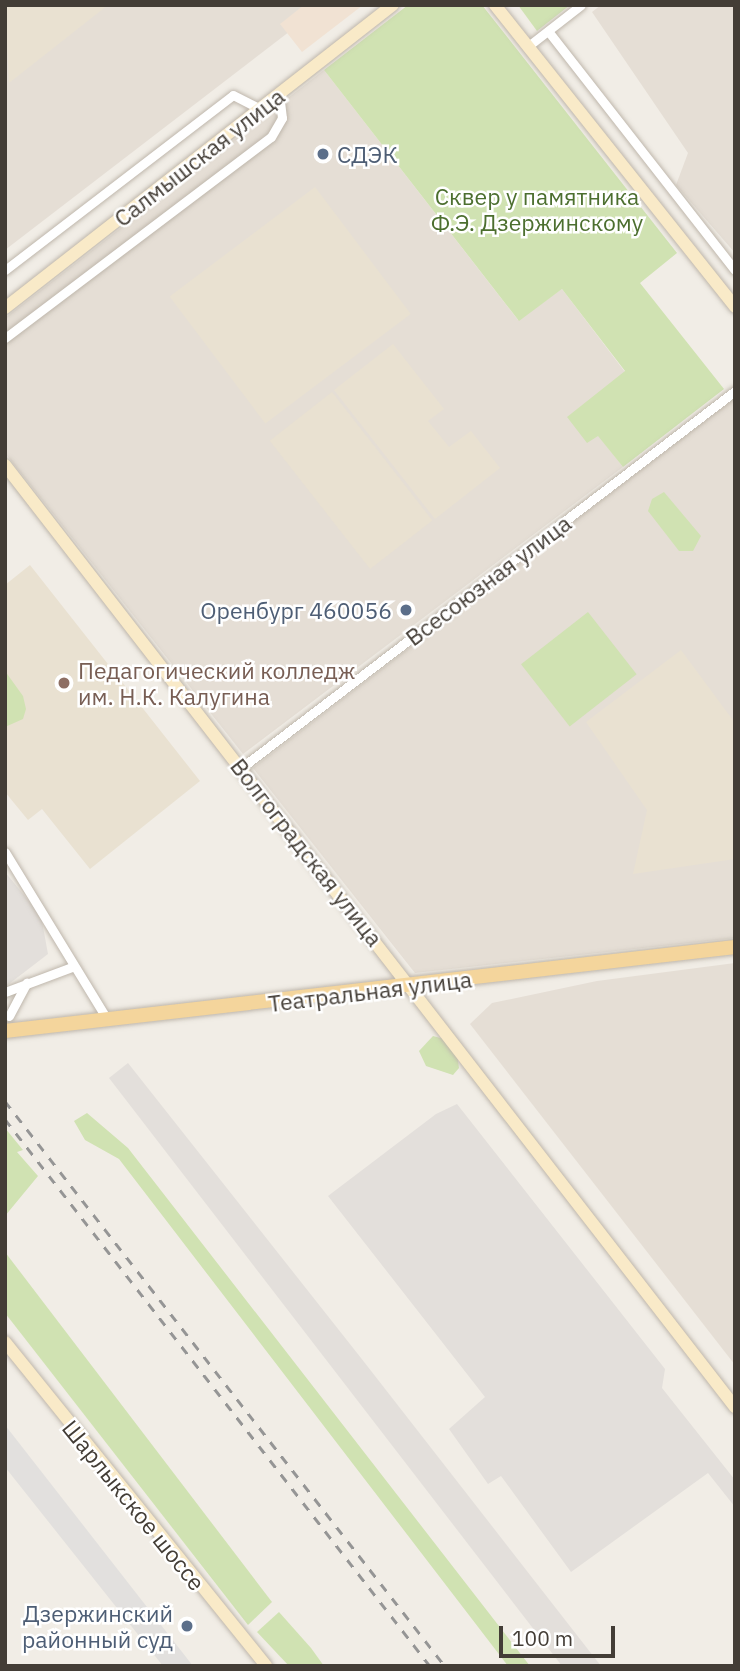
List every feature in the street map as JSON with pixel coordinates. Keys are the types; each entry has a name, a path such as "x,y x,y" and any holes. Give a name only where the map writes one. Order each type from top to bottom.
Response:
{"main road":[{"name":"Салмышская улица","path":"5,308 393,5"},
{"path":"495,5 735,306"},
{"name":"Волгоградская улица","path":"5,465 413,987 735,1407"},
{"name":"Театральная улица","path":"5,1031 413,987 735,947"},
{"name":"Шарлыкское шоссе","path":"5,1342 266,1666"}],"street":[{"path":"527,47 581,5"},
{"path":"548,31 735,270"},
{"path":"5,270 233,95 260,110"},
{"path":"5,338 271,137 282,118 279,95"},
{"name":"Всесоюзная улица","path":"241,768 734,393"},
{"path":"5,852 72,967 108,1021"},
{"path":"5,992 72,967"},
{"path":"26,1029 7,1015 27,982"}],"shaded area":[{"path":"5,5 324,5 5,250"},
{"path":"5,5 108,5 9,83"},
{"path":"304,5 363,5 302,52 280,24"},
{"path":"601,5 735,5 735,253 676,185 688,153 592,12"},
{"path":"324,70 518,320 562,289 625,372 598,435 623,467 243,754 5,453 5,318"},
{"path":"315,187 411,314 265,424 170,297"},
{"path":"393,344 444,409 428,421 449,447 471,431 500,468 435,519 334,390"},
{"path":"332,392 432,520 370,569 270,441"},
{"path":"735,398 735,938 415,973 253,768"},
{"name":"Педагогический колледж им. Н.К. Калугина","path":"30,565 200,781 90,869 42,809 28,820 5,792 5,585"},
{"path":"681,650 735,723 735,859 633,874 647,810 586,722"},
{"path":"5,872 41,916 48,954 5,987"},
{"path":"735,963 735,1365 470,1024 492,1003 597,981"},
{"path":"128,1063 601,1666 562,1666 109,1078"},
{"path":"457,1104 665,1369 662,1388 735,1480 735,1507 708,1473 571,1572 501,1476 488,1484 449,1429 485,1397 328,1196 436,1114"},
{"path":"5,1425 193,1666 163,1666 5,1467"}],"green space":[{"name":"Сквер у памятника Ф.Э. Дзержинскому","path":"408,5 482,5 677,253 640,283 724,389 623,467 598,436 587,443 567,417 625,371 562,289 519,321 324,70"},
{"path":"518,5 570,5 537,31"},
{"path":"664,492 701,536 693,551 679,551 648,511 652,499"},
{"path":"588,612 637,674 570,727 521,664"},
{"path":"5,671 23,696 26,709 23,719 5,727"},
{"path":"433,1036 444,1039 457,1054 459,1068 453,1075 426,1066 419,1051"},
{"path":"87,1113 128,1148 530,1666 508,1666 119,1159 85,1140 74,1121"},
{"path":"5,1128 23,1150 17,1152 38,1176 5,1216"},
{"path":"5,1252 272,1602 248,1625 5,1313"},
{"path":"279,1612 324,1666 289,1666 257,1632"}],"railway":[{"path":"5,1101 445,1666"},
{"path":"5,1119 430,1666"}],"place":[{"name":"СДЭК","path":"323,154"},
{"name":"Оренбург 460056","path":"406,610"},
{"name":"Педагогический колледж им. Н.К. Калугина","path":"64,683"},
{"name":"Дзержинский районный суд","path":"187,1626"}]}
